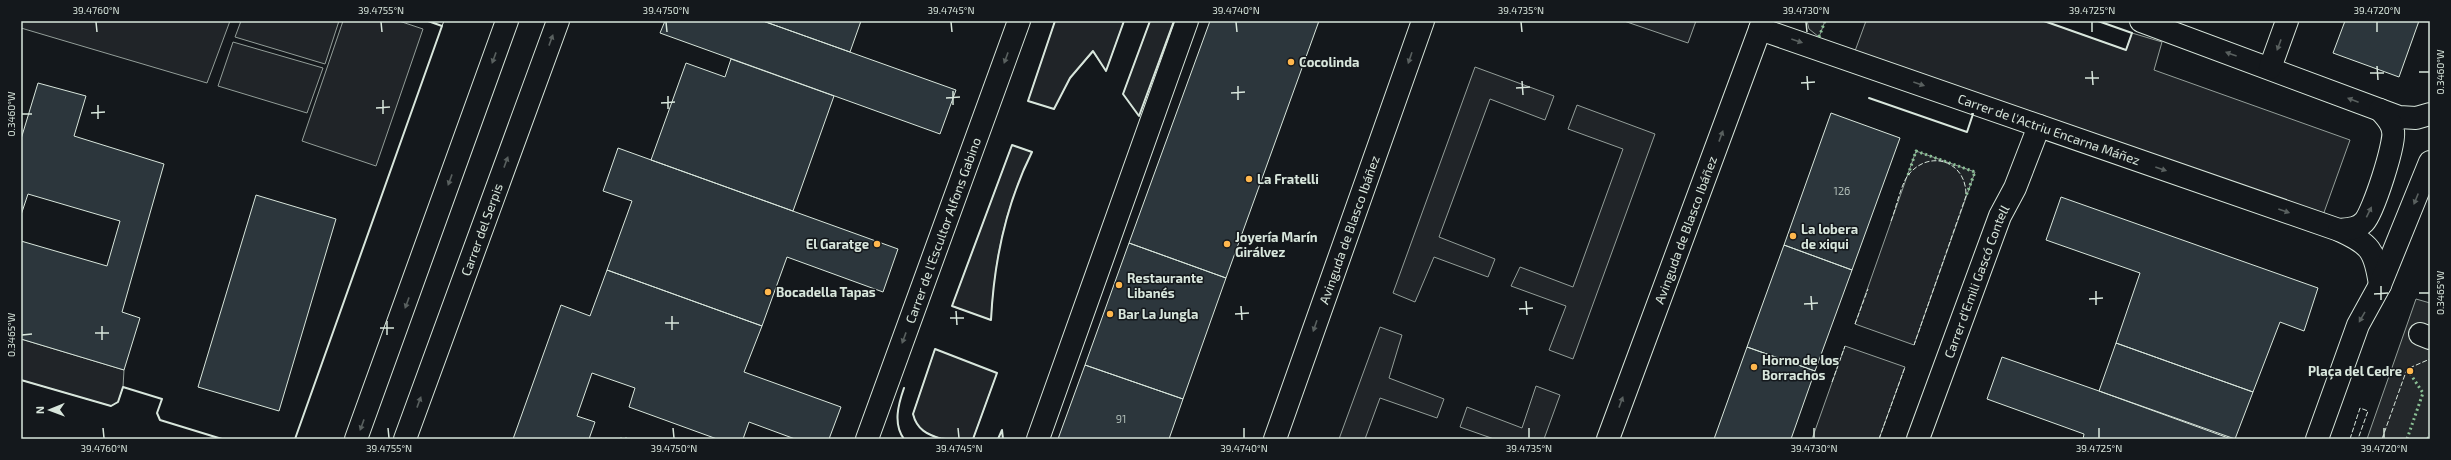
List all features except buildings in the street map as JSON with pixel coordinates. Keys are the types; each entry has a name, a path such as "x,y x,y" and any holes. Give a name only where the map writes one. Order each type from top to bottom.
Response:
{"street":[{"path":"356,439 507,21"},
{"name":"Carrer del Serpis","path":"405,439 558,21"},
{"name":"Carrer de l'Escultor Alfons Gabino","path":"867,439 1019,21"},
{"path":"1038,439 1187,21"},
{"name":"Avinguda de Blasco Ibáñez","path":"1275,439 1422,21"},
{"path":"2141,21 2399,117 2416,118 2430,114"},
{"path":"2270,68 2287,21"},
{"name":"Avinguda de Blasco Ibáñez","path":"1608,439 1761,25"},
{"name":"Carrer de l'Actriu Encarna Máñez","path":"1761,25 2039,126 2338,230 2359,239 2370,247 2377,262 2380,285"},
{"name":"Carrer de l'Actriu Encarna Máñez","path":"2338,230 2354,229 2365,221 2371,211 2393,145 2394,132 2390,121 2380,110"},
{"name":"Carrer d'Emili Gascó Contell","path":"1918,439 2000,216 2015,188 2039,126"},
{"path":"2317,439 2358,325 2380,285 2430,162"}],"shaded area":[{"path":"21,21 230,21 207,83 21,28"},
{"path":"241,21 339,21 325,64 235,37"},
{"path":"343,21 399,21 423,29 376,166 302,141"},
{"path":"1055,21 1124,21 1106,71 1093,52 1070,78 1054,109 1028,101"},
{"path":"1150,21 1174,21 1139,116 1123,94"},
{"path":"1624,21 1696,21 1688,43"},
{"path":"1807,21 1825,21 1819,37 1809,29"},
{"path":"1866,21 2044,21 2126,50 2132,33 2162,42 2154,70 2350,140 2322,218 1855,51"},
{"path":"233,42 323,68 307,113 218,86"},
{"path":"1475,67 1554,96 1545,120 1490,99 1439,237 1495,259 1488,277 1434,257 1415,302 1393,293"},
{"path":"1577,105 1655,134 1573,359 1549,350 1566,306 1511,286 1520,267 1573,287 1623,149 1568,129"},
{"path":"1012,145 1032,152 1015,193 1002,234 995,276 991,320 952,306"},
{"path":"1916,151 1975,172 1914,345 1855,324"},
{"name":"Plaça del Cedre","path":"2416,299 2430,303 2430,439 2367,439"},
{"path":"1380,327 1402,335 1389,378 1444,399 1437,418 1380,398 1365,439 1339,439"},
{"path":"21,339 124,370 123,387 118,402 111,406 21,380"},
{"path":"1845,346 1905,367 1879,439 1812,439"},
{"path":"935,349 997,373 973,439 937,437 929,434 922,430 913,414"},
{"path":"1536,386 1560,395 1544,439 1494,439 1460,427 1467,407 1522,428"}],"hedge":[{"path":"1819,37 1825,21"},
{"path":"1908,175 1916,151 1975,172 1966,196"},
{"path":"2407,369 2423,393 2407,439"},
{"path":"2428,439 2430,434"},
{"path":"620,439 629,439"}],"fence":[{"path":"442,26 444,21"},
{"path":"1891,221 1906,178 1918,166 1927,162 1946,162 1954,167 1960,174 1965,184 1966,196 1914,345"},
{"path":"1855,324 1868,289"},
{"path":"1832,382 1845,346"},
{"path":"2382,439 2407,369 2430,359"},
{"path":"1879,439 1905,367"},
{"path":"2350,439 2360,408 2368,411 2358,439"}],"wall":[{"path":"295,439 442,26 428,21"},
{"path":"1055,21 1028,101 1054,109 1070,78 1093,51 1106,71 1124,21"},
{"path":"1150,21 1123,94 1139,116 1174,21"},
{"path":"2044,21 2126,50 2132,33 2098,21"},
{"path":"1869,98 1967,132 1972,114"},
{"path":"1012,145 1032,152 1015,193 1002,234 995,276 991,320 952,306 1012,145"},
{"path":"941,439 923,431 917,424 913,414 935,349 997,373 973,439"},
{"path":"21,380 111,406 118,402 123,387 162,399 157,413 160,420 222,439"},
{"path":"904,388 898,408 899,427 904,439"},
{"path":"998,439 1002,430 1003,439"}],"place":[{"name":"Cocolinda","path":"1291,62"},
{"name":"La Fratelli","path":"1249,179"},
{"name":"La lobera de xiqui","path":"1793,236"},
{"name":"El Garatge","path":"877,244"},
{"name":"Joyería Marín Girálvez","path":"1227,244"},
{"name":"Restaurante Libanés","path":"1119,285"},
{"name":"Bocadella Tapas","path":"768,292"},
{"name":"Bar La Jungla","path":"1110,314"},
{"name":"Horno de los Borrachos","path":"1754,367"},
{"name":"Plaça del Cedre","path":"2410,371"}]}
